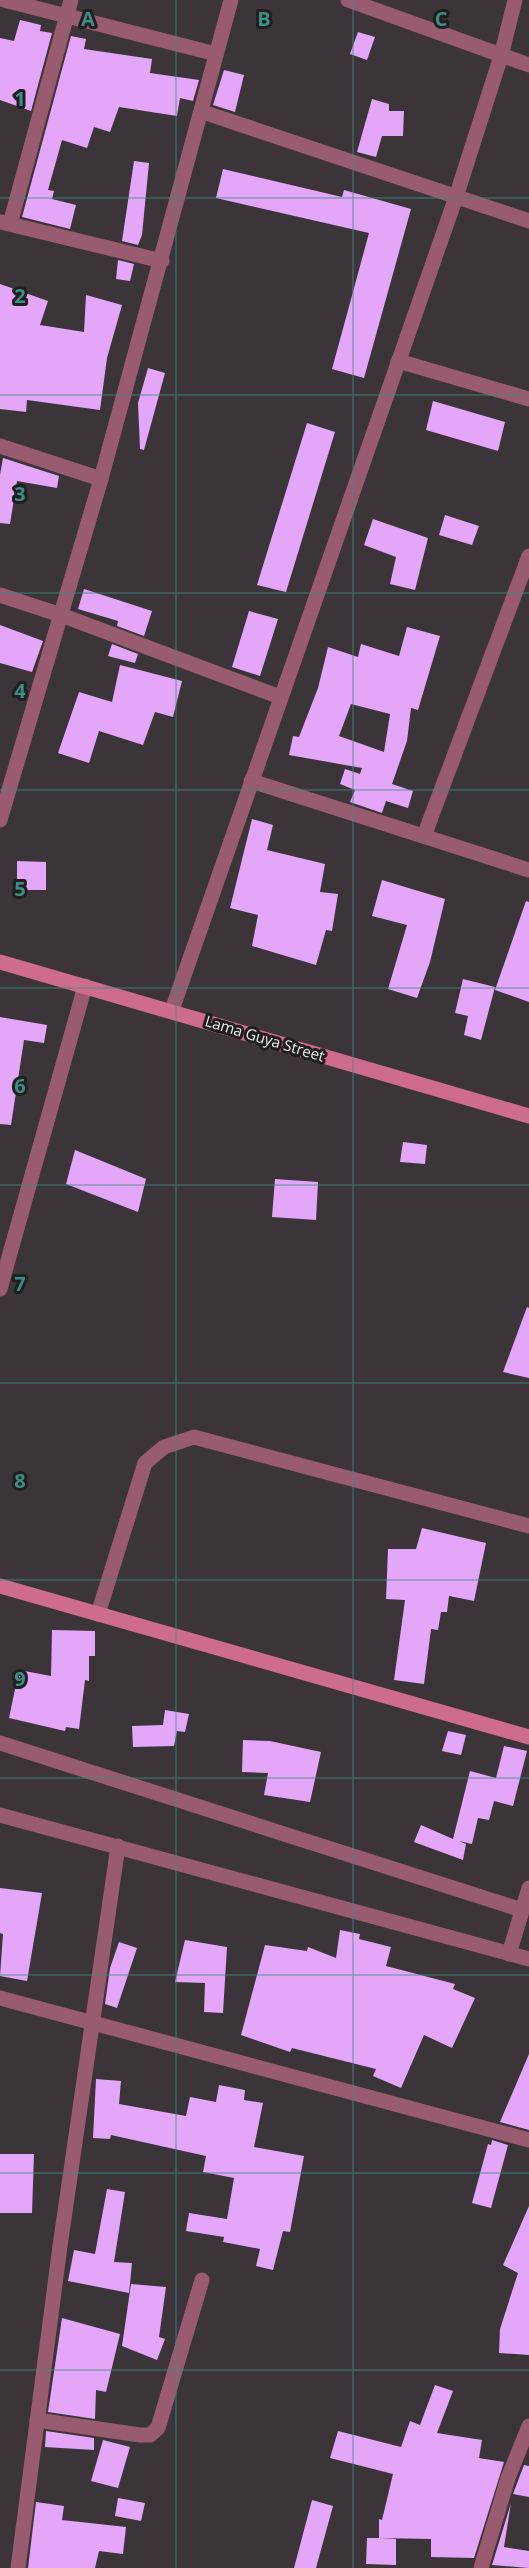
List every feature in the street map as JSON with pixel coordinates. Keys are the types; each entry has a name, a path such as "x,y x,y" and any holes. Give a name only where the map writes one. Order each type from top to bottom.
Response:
{"street":[{"path":"4,0 216,54"},
{"path":"71,0 5,223 162,261"},
{"path":"0,820 101,479 203,112 231,0"},
{"path":"348,0 529,65"},
{"path":"172,1010 456,197 501,56 515,0"},
{"path":"203,112 529,221"},
{"path":"398,361 529,399"},
{"path":"0,446 101,479"},
{"path":"424,836 529,556"},
{"path":"0,595 61,615 280,697"},
{"path":"251,781 529,870"},
{"name":"Lama Guya Street","path":"0,962 172,1010 529,1116"},
{"path":"0,1289 85,986"},
{"path":"98,1614 145,1463 164,1447 194,1437 529,1526"},
{"path":"0,1586 529,1737"},
{"path":"0,1743 522,1910"},
{"path":"0,1815 529,1959"},
{"path":"18,2568 91,2023 118,1846"},
{"path":"509,1954 529,1888"},
{"path":"0,1998 529,2140"},
{"path":"37,2420 150,2435 158,2428 202,2280"},
{"path":"481,2568 508,2478 529,2426"}],"building":[{"path":"20,20 41,25 40,31 52,33 31,111 0,100 0,38 14,41"},
{"path":"358,32 375,37 367,60 350,54"},
{"path":"71,36 86,39 84,49 152,59 150,73 199,80 193,101 180,98 177,116 119,107 110,132 94,127 87,148 62,140 48,190 54,191 52,199 76,205 70,229 22,217"},
{"path":"224,70 244,75 235,112 213,105"},
{"path":"372,99 389,104 389,111 404,111 403,136 382,136 376,157 357,152"},
{"path":"134,161 149,163 142,235 138,245 122,241"},
{"path":"223,169 342,197 344,190 411,209 364,378 332,369 369,233 216,198"},
{"path":"118,260 134,264 130,281 116,279"},
{"path":"0,284 48,301 40,325 84,332 86,295 122,305 107,358 100,410 27,400 26,412 0,409"},
{"path":"148,368 165,373 144,450 140,449 138,403"},
{"path":"433,401 505,422 498,451 426,430"},
{"path":"307,423 335,432 286,592 257,585"},
{"path":"3,458 59,476 57,488 17,481 10,524 0,523 0,475"},
{"path":"445,515 479,526 472,545 439,535"},
{"path":"373,519 428,538 415,590 390,584 396,557 364,545"},
{"path":"84,589 152,611 144,636 117,626 118,621 78,609"},
{"path":"249,611 278,619 260,676 232,667"},
{"path":"0,625 43,641 32,672 0,663"},
{"path":"407,627 440,636 418,710 411,708 407,741 392,784 413,791 408,808 386,801 382,813 350,802 355,790 340,784 345,769 360,774 362,768 289,755 293,736 299,737 318,688 328,647 358,657 361,644 399,656","holes":["351,704 390,714 384,752 339,736"]},
{"path":"112,644 138,654 135,663 108,656"},
{"path":"120,665 182,681 173,717 155,712 143,745 99,731 89,763 58,753 79,692 112,702"},
{"path":"252,819 273,825 267,850 325,864 320,892 338,894 332,931 326,930 316,965 252,946 258,915 230,908"},
{"path":"17,861 46,862 46,890 17,890"},
{"path":"382,880 445,899 430,962 417,998 388,989 407,925 372,916"},
{"path":"526,901 529,902 529,1002 495,990"},
{"path":"463,979 495,987 481,1040 464,1035 468,1016 455,1013"},
{"path":"0,1017 47,1025 44,1043 24,1040 11,1125 0,1124"},
{"path":"403,1142 427,1145 425,1164 400,1162"},
{"path":"75,1150 146,1179 138,1212 66,1184"},
{"path":"275,1179 318,1182 316,1220 272,1217"},
{"path":"527,1307 529,1308 529,1378 503,1372"},
{"path":"422,1528 486,1543 474,1601 449,1596 447,1612 441,1612 438,1630 431,1629 424,1684 394,1680 405,1600 386,1599 388,1549 416,1549"},
{"path":"52,1630 95,1631 95,1656 89,1656 89,1681 85,1680 79,1729 66,1727 65,1731 9,1718 19,1670 51,1676"},
{"path":"165,1710 189,1714 185,1732 177,1731 174,1746 133,1747 132,1726 163,1725"},
{"path":"448,1731 466,1735 461,1755 442,1751"},
{"path":"243,1740 270,1741 321,1752 310,1802 264,1795 268,1773 242,1772"},
{"path":"504,1746 527,1751 513,1806 494,1801 489,1820 478,1818 472,1844 459,1841 466,1844 463,1860 414,1842 421,1825 453,1839 470,1771 496,1778"},
{"path":"0,1888 42,1893 27,1981 0,1976 3,1934 0,1933"},
{"path":"340,1930 360,1934 359,1939 391,1947 386,1966 455,1984 453,1989 475,1998 452,2048 424,2035 401,2088 373,2076 376,2069 292,2048 290,2052 241,2035 265,1945 307,1951 308,1947 336,1958"},
{"path":"185,1940 227,1947 223,2013 204,2012 205,1983 175,1982"},
{"path":"119,1942 137,1948 117,2008 105,2004 110,1968"},
{"path":"529,2054 529,2130 500,2122"},
{"path":"96,2079 121,2081 119,2104 186,2116 190,2097 216,2102 219,2085 245,2090 244,2100 263,2103 254,2147 304,2156 290,2232 283,2231 273,2270 256,2266 260,2249 223,2242 224,2237 186,2231 189,2213 227,2219 234,2178 203,2172 206,2156 111,2135 110,2139 93,2138"},
{"path":"492,2140 508,2145 491,2208 472,2203 488,2144 491,2145"},
{"path":"0,2154 34,2154 32,2213 0,2213"},
{"path":"107,2189 125,2192 114,2262 132,2263 129,2293 68,2281 74,2250 95,2254"},
{"path":"529,2206 529,2355 499,2353 500,2329 518,2273 503,2265"},
{"path":"131,2284 166,2287 159,2337 165,2339 157,2360 122,2346"},
{"path":"62,2318 120,2334 106,2392 96,2390 95,2419 48,2412"},
{"path":"435,2385 453,2391 437,2433 482,2440 479,2458 504,2462 474,2558 431,2557 431,2539 379,2538 379,2519 382,2520 393,2474 330,2458 338,2431 401,2447 410,2421 420,2425"},
{"path":"46,2431 94,2438 94,2450 45,2447"},
{"path":"103,2440 130,2447 118,2488 91,2481"},
{"path":"524,2465 529,2466 529,2497 513,2494"},
{"path":"118,2498 145,2503 141,2521 115,2516"},
{"path":"312,2500 333,2506 316,2568 294,2568"},
{"path":"36,2502 64,2506 62,2520 126,2527 123,2554 99,2551 95,2568 28,2568"},
{"path":"511,2503 504,2547 529,2551 529,2568 492,2565"},
{"path":"367,2538 396,2539 396,2565 366,2564"}]}
